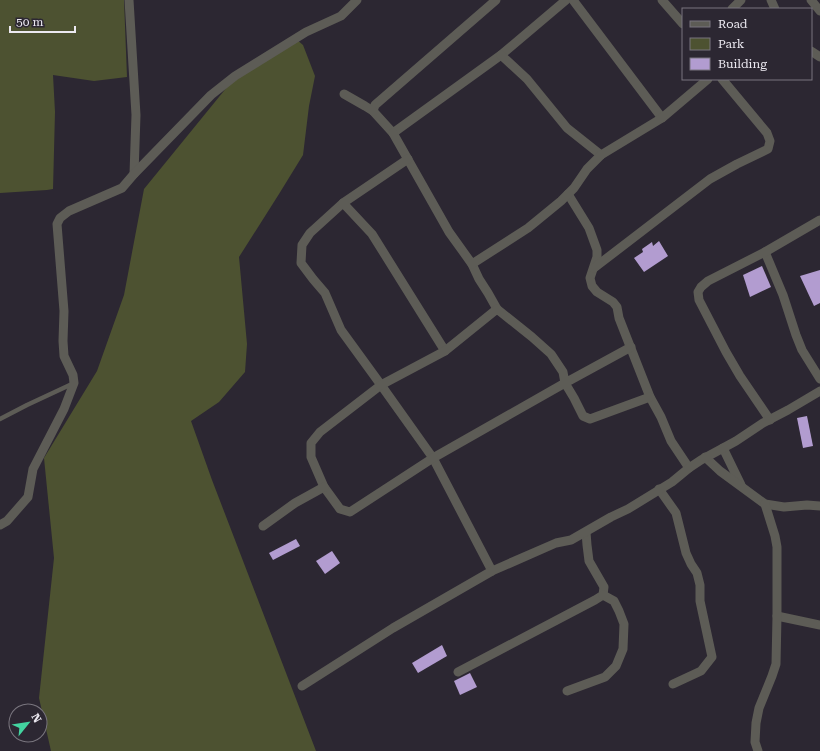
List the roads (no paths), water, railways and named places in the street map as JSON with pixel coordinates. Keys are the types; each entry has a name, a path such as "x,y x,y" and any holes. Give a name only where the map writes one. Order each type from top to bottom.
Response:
{"street":[{"path":"129,0 136,115 134,174"},
{"path":"0,525 7,521 28,497 32,469 64,410 74,383 73,375 64,356 64,311 57,224 60,218 69,211 122,188 211,95 235,76 306,32 341,16 357,0"},
{"path":"373,111 375,105 496,0"},
{"path":"393,133 501,55 566,0"},
{"path":"573,0 662,118"},
{"path":"662,0 682,23"},
{"path":"733,8 741,0"},
{"path":"811,0 820,11"},
{"path":"501,55 527,79 567,128 601,155"},
{"path":"472,264 528,228 561,201 574,188 587,169 601,155 662,118 707,80"},
{"path":"594,268 710,179 768,149 770,141 767,133 723,80"},
{"path":"344,94 373,111 393,133 449,232 472,264 497,309 551,354 563,372 565,383 583,416 590,419 650,397"},
{"path":"408,159 343,203 310,233 302,245 301,263 325,293 341,330 433,458 492,571"},
{"path":"568,194 589,228 597,250 597,257 590,278 592,286 597,292 613,302 617,307 619,318 650,397 661,417 671,441 688,468"},
{"path":"343,203 372,234 445,351"},
{"path":"770,420 740,376 726,352 699,300 698,292 708,281 765,252 820,220"},
{"path":"765,252 783,295 802,350 820,379"},
{"path":"497,309 445,351 381,384 320,432 311,443 311,456 324,487 340,509 350,512 433,458 631,347"},
{"path":"302,686 393,628 492,571 556,543 571,540 628,509 672,482 688,468 820,391"},
{"path":"723,448 742,488"},
{"path":"706,457 720,471 765,504 784,507 808,504 820,506"},
{"path":"263,526 295,503 324,487"},
{"path":"660,489 676,512 686,553 697,573 700,585 700,601 712,657 701,671 673,684"},
{"path":"758,751 755,742 756,723 759,708 776,664 777,547 765,504"},
{"path":"586,532 589,561 604,587 603,595"},
{"path":"458,672 603,595"},
{"path":"567,691 605,677 616,666 623,649 624,624 614,601 603,595"},
{"path":"777,616 820,625"}],"lane":[{"path":"0,419 74,383"}]}
